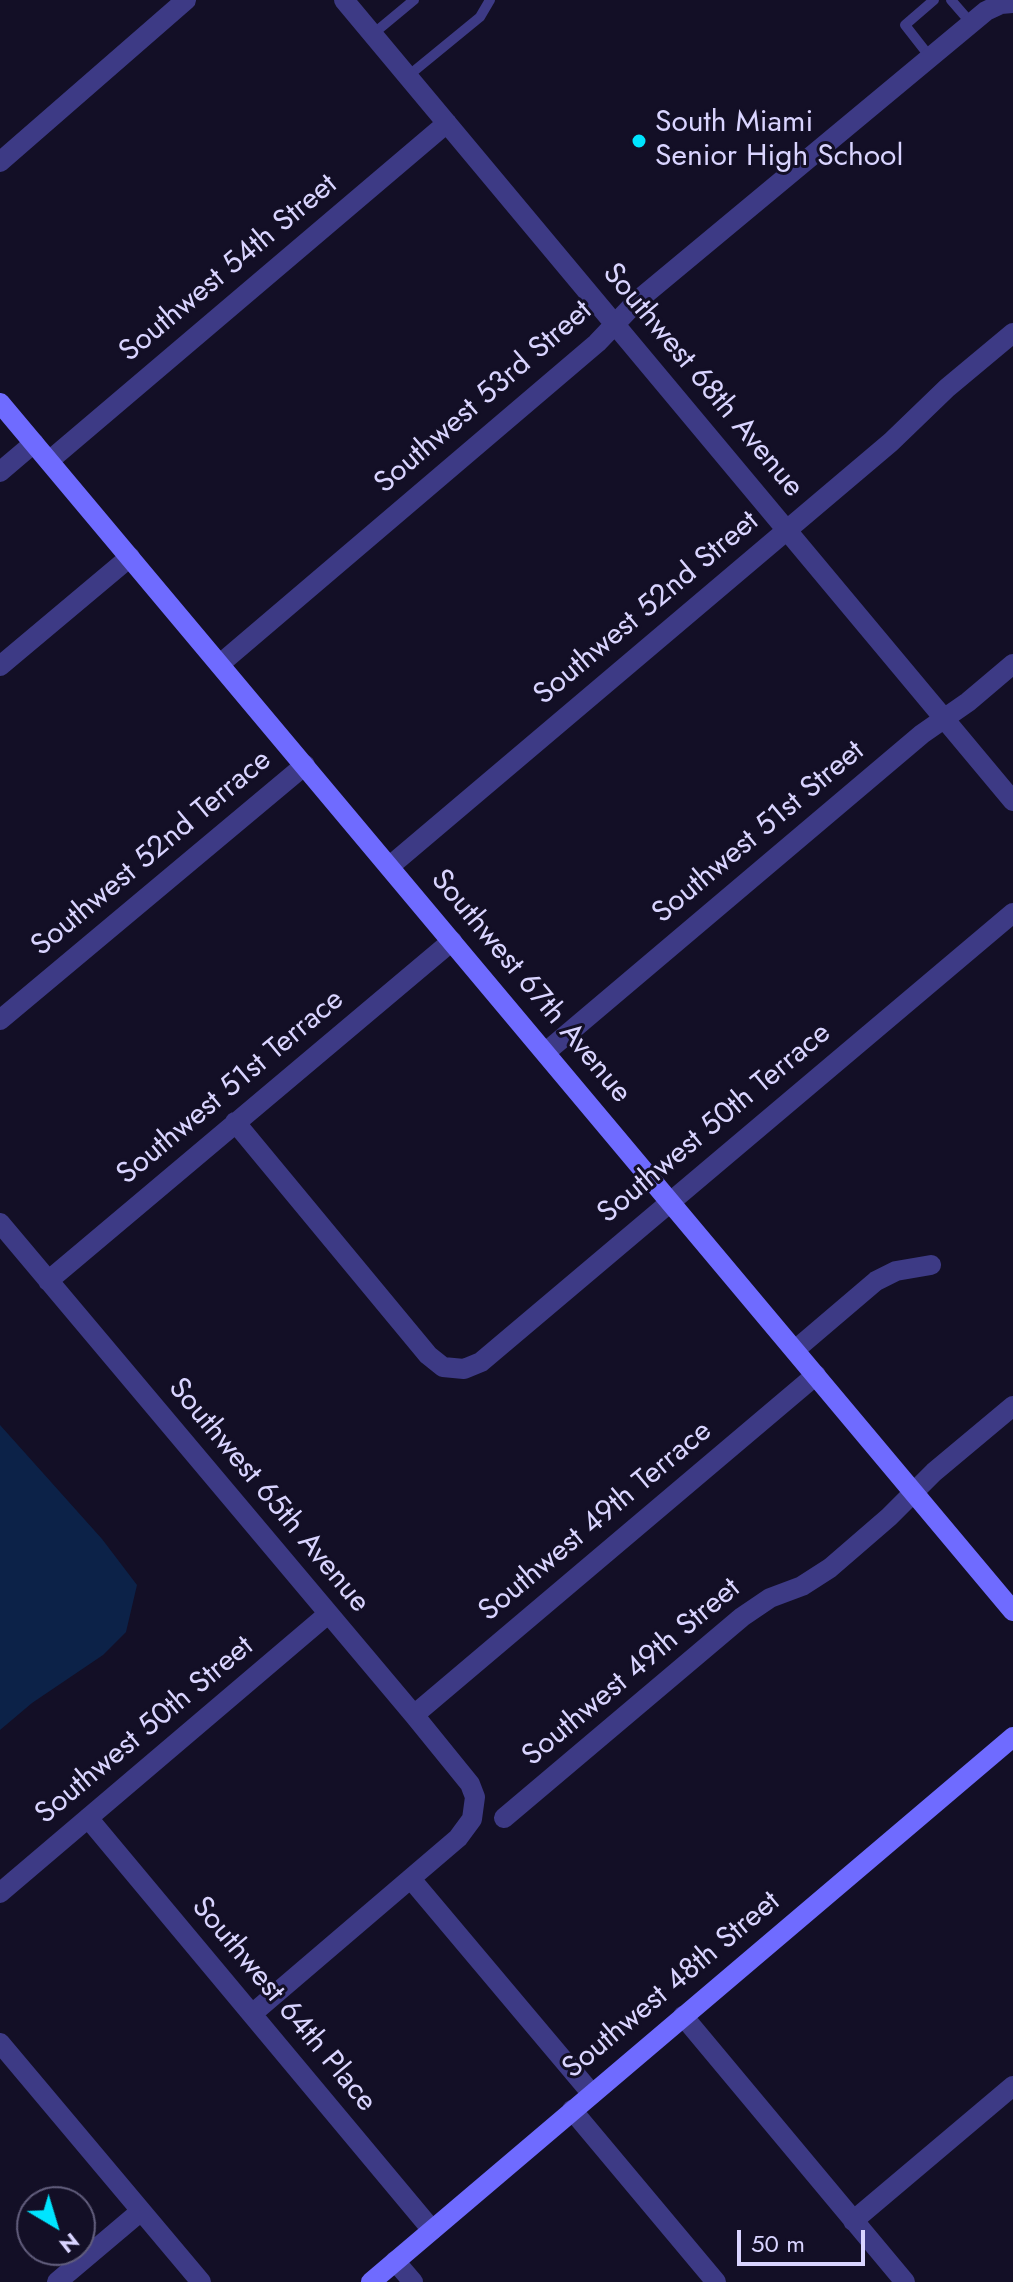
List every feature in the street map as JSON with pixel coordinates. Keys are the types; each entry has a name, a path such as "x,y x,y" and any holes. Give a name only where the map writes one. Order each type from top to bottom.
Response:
{"main road":[{"name":"Southwest 67th Avenue","path":"0,403 1013,1611"},
{"name":"Southwest 48th Street","path":"371,2282 1013,1737"}],"street":[{"path":"0,162 186,0"},
{"name":"Southwest 68th Avenue","path":"344,0 1013,801"},
{"name":"Southwest 53rd Street","path":"220,664 597,343 637,301 971,23 994,7 1013,3"},
{"name":"Southwest 54th Street","path":"49,461 447,123"},
{"name":"Southwest 52nd Street","path":"390,866 787,530 1013,333"},
{"path":"0,472 34,443"},
{"path":"0,666 130,557"},
{"name":"Southwest 51st Street","path":"546,1052 922,734 1013,664"},
{"name":"Southwest 52nd Terrace","path":"0,1020 305,765"},
{"name":"Southwest 50th Terrace","path":"235,1122 423,1350 438,1364 450,1369 464,1369 481,1362 1013,913"},
{"name":"Southwest 51st Terrace","path":"48,1281 452,941"},
{"name":"Southwest 65th Avenue","path":"0,1223 470,1784 475,1797 474,1814 458,1838 411,1879"},
{"path":"795,1350 876,1281 896,1271 931,1265"},
{"name":"Southwest 49th Terrace","path":"414,1715 816,1375"},
{"name":"Southwest 49th Street","path":"504,1818 742,1617 770,1598 802,1586 821,1574 1013,1406"},
{"name":"Southwest 50th Street","path":"0,1893 328,1614"},
{"name":"Southwest 64th Place","path":"88,1818 432,2230"},
{"path":"252,2014 411,1879 592,2094"},
{"path":"683,2016 905,2282"},
{"path":"0,2043 8,2068 141,2211 201,2282"},
{"path":"853,2221 1013,2086"},
{"path":"572,2110 716,2282"},
{"path":"57,2282 141,2211"},
{"path":"395,2261 413,2282"}],"lane":[{"path":"373,34 414,0"},
{"path":"408,76 480,17 490,0"},
{"path":"930,57 905,25 934,0"},
{"path":"951,0 971,23"}],"water":[{"path":"0,1425 102,1539 137,1585 126,1632 103,1655 32,1703 0,1730"}],"place":[{"name":"South Miami Senior High School","path":"639,141"}]}
